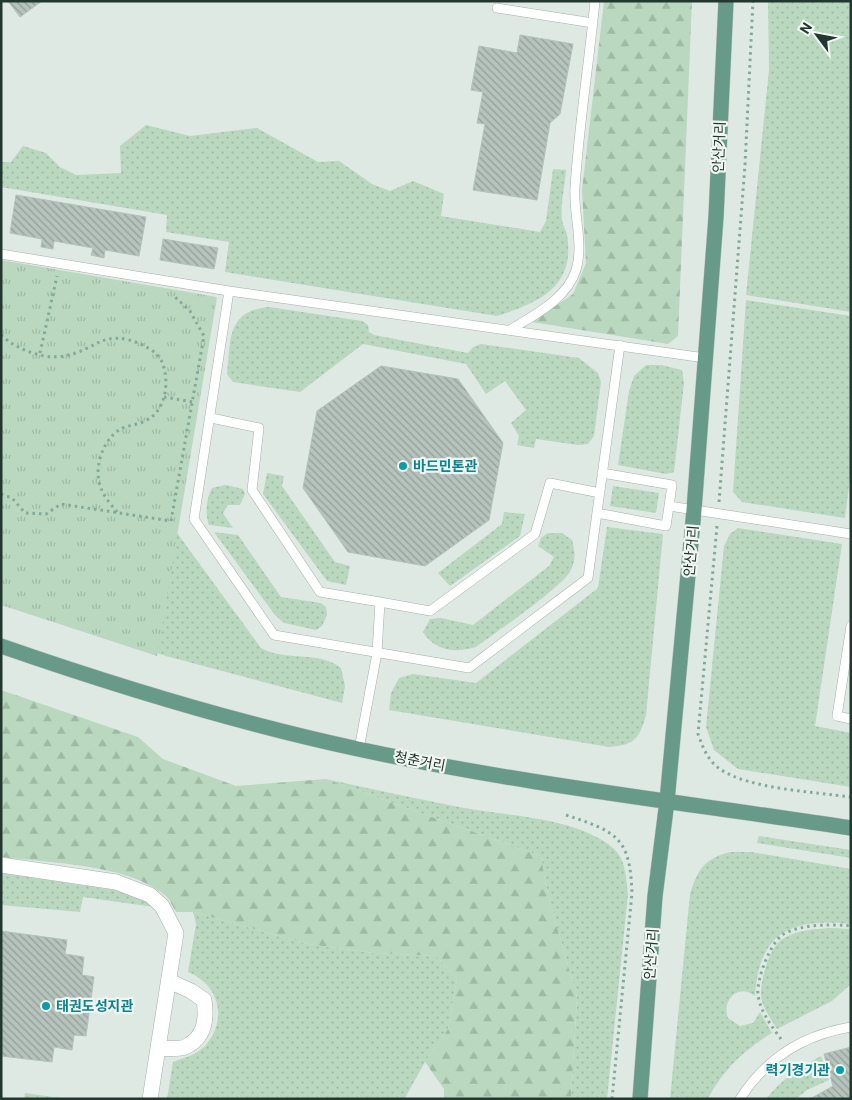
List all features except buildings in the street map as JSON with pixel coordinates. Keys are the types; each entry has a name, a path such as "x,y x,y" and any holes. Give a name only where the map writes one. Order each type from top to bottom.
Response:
{"main road":[{"name":"안산거리","path":"640,1099 655,896 667,801 694,510 716,216 726,1"},
{"name":"청춘거리","path":"1,646 96,679 191,708 359,750 442,766 851,828"}],"street":[{"path":"1,865 116,882 150,895 162,906 176,933 150,1099"},
{"path":"158,1048 184,1047 200,1034 207,1019 204,1000 191,991 169,981"}],"lane":[{"path":"510,330 539,312 566,289 576,269 578,241 575,188 595,1"},
{"path":"497,8 593,23"},
{"path":"1,254 229,291 705,358"},
{"path":"229,291 211,418 194,518 274,635 469,668 588,578 620,346"},
{"path":"211,418 259,428 252,490 320,592 430,611 535,534 550,484 600,493"},
{"path":"597,513 666,526 672,485 602,473"},
{"path":"669,506 851,534"},
{"path":"359,750 377,653 380,602"},
{"path":"851,626 837,716 851,719"},
{"path":"740,1099 750,1083 771,1060 788,1048 826,1032 851,1027"}],"path":[{"path":"753,1 745,165 718,514 698,734 704,752 719,768 741,780 851,797"},
{"path":"40,353 57,274 66,275"},
{"path":"1,494 12,498 25,513 46,514 61,504 171,522 204,336 190,311 168,291"},
{"path":"1,334 14,345 62,357 108,338 132,341 155,352 162,361 166,376 164,397 157,411 148,420 119,430 104,448 98,474 101,488 118,513"},
{"path":"164,397 193,402"},
{"path":"566,815 611,833 622,842 631,869 632,892 612,1099"},
{"path":"788,1048 772,1027 757,993 769,951 782,936 792,931 829,925 851,926"}],"green space":[{"path":"604,1 692,1 678,336 668,344 532,322 573,294 586,263 582,190"},
{"path":"768,1 851,1 851,312 746,295 769,70"},
{"path":"146,125 190,136 257,128 318,162 339,161 372,184 390,191 413,181 444,194 441,216 540,232 546,221 553,169 566,170 562,202 562,223 567,235 568,253 566,268 560,280 540,298 497,316 225,272 229,242 166,232 167,215 1,187 1,162 11,162 23,146 46,153 60,167 76,175 121,173 120,146"},
{"path":"1,260 217,297 157,656 1,605"},
{"path":"746,300 851,316 851,470 845,518 742,502 733,492"},
{"path":"269,307 362,321 368,325 369,332 374,335 468,353 473,347 481,344 579,358 598,373 601,382 594,436 588,444 578,445 536,439 534,448 517,445 519,436 511,423 526,410 505,381 486,394 466,364 363,344 300,392 233,382 227,374 233,329 245,314"},
{"path":"646,365 661,365 682,370 684,383 674,472 666,474 618,465 629,391 634,376"},
{"path":"267,473 284,476 282,486 335,562 350,566 346,585 327,581 263,494"},
{"path":"226,485 243,489 245,494 240,505 228,505 223,513 233,528 209,525 207,516 207,502 212,488"},
{"path":"613,486 659,493 656,513 610,506"},
{"path":"504,512 525,514 520,536 450,586 438,573 502,524"},
{"path":"172,526 261,648 281,654 322,659 341,668 345,686 342,703 166,656 1,601 1,549"},
{"path":"607,527 663,534 646,715 641,730 635,739 625,745 609,747 389,710 391,693 399,678 413,674 476,683 598,588"},
{"path":"738,528 842,544 815,726 851,733 851,787 738,769 714,750 706,727 724,546 730,534"},
{"path":"214,532 238,535 281,597 321,603 326,607 327,615 322,626 316,630 284,623 275,615"},
{"path":"548,533 562,533 572,540 574,548 573,566 556,587 476,647 461,650 447,649 434,644 428,639 423,632 430,619 441,618 473,625 549,566 554,557 538,546 541,538"},
{"path":"1,690 138,737 163,759 236,786 326,779 541,856 547,892 577,997 571,1099 444,1099 444,1089 425,1062 448,1029 457,979 436,956 374,953 308,944 193,912 176,912 166,896 150,885 110,871 1,857"},
{"path":"326,779 464,808 562,824 598,838 617,852 625,869 628,894 607,1099 571,1099 577,997 547,892 541,856"},
{"path":"759,836 851,850 851,858 757,843"},
{"path":"730,852 751,852 851,869 851,924 812,924 796,927 782,933 763,956 755,996 749,992 737,992 729,1000 726,1012 728,1018 740,1026 753,1023 760,1012 772,1033 744,1053 727,1070 708,1099 670,1099 690,894 703,866 714,858"},
{"path":"1,873 120,891 140,897 154,907 83,897 80,912 1,905"},
{"path":"193,912 308,944 374,953 436,956 457,979 448,1029 425,1062 405,1098 167,1099 173,1062 194,1054 205,1046 217,1025 217,1004 214,994 199,978 188,972 196,924"},
{"path":"830,928 851,929 851,984 832,1001 777,1029 764,1008 761,999 762,981 769,957 781,940 792,934"},
{"path":"821,1056 829,1080 807,1090 796,1099 766,1099 791,1074"},
{"path":"25,1093 67,1099 24,1099"}],"place":[{"name":"바드민톤관","path":"403,466"},
{"name":"태권도성지관","path":"46,1006"},
{"name":"력기경기관","path":"840,1070"}]}
